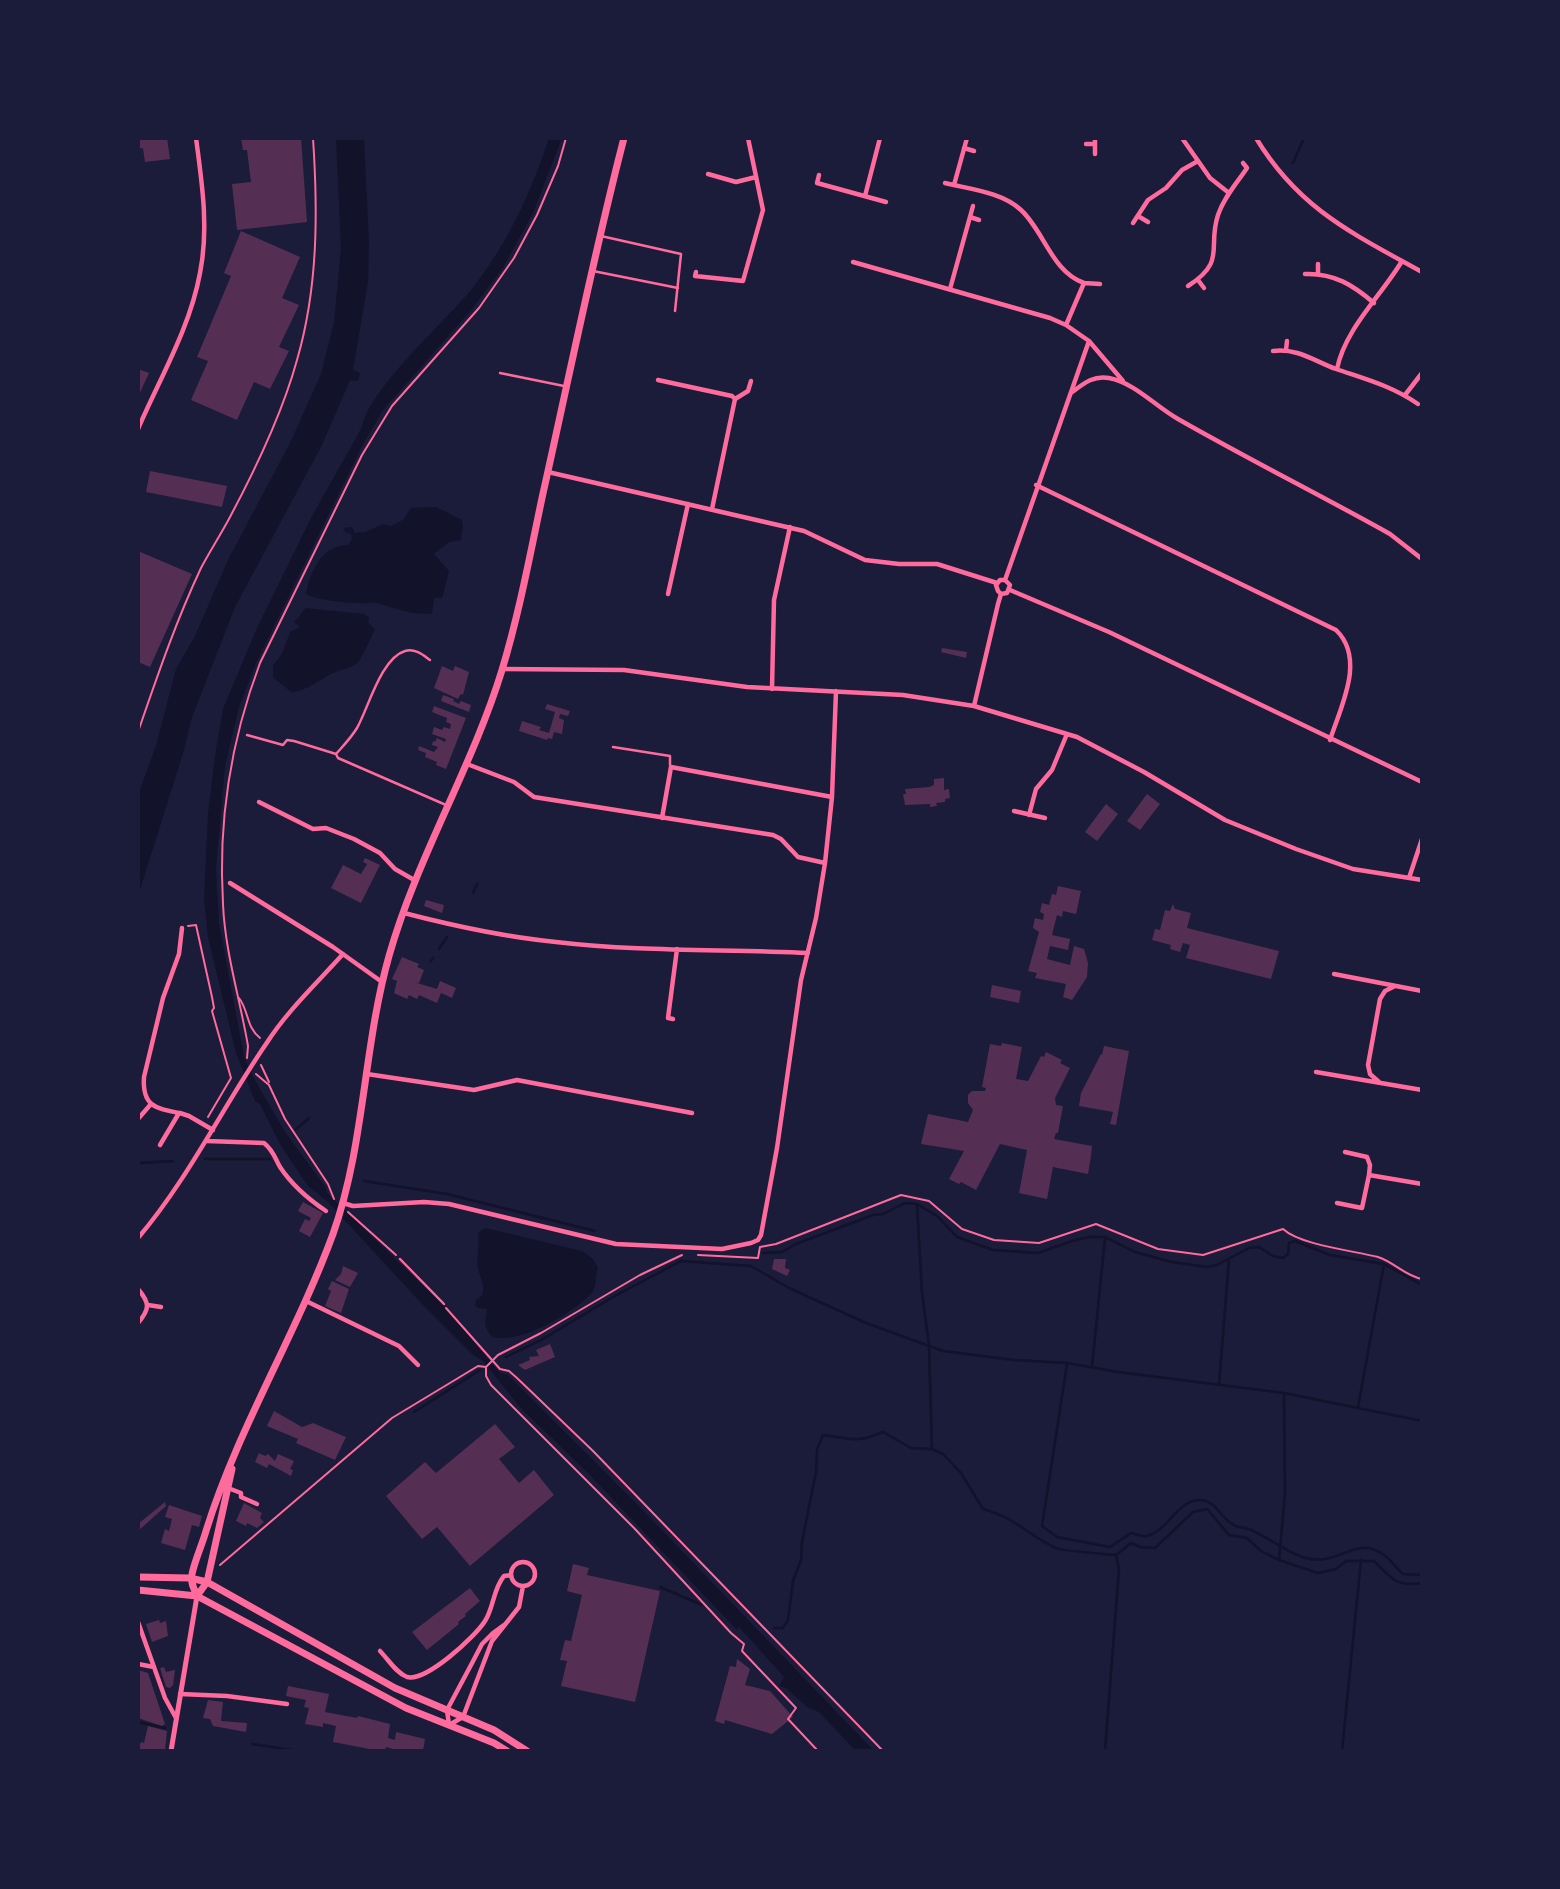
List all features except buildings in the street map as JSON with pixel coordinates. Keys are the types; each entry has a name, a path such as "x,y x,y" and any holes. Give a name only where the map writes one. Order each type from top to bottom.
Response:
{"main road":[{"path":"197,1596 190,1578 218,1494 259,1399 306,1301 343,1206 356,1147 382,982 404,913 467,764 502,669 624,138"},
{"path":"197,1596 207,1582 235,1455"},
{"path":"138,1577 190,1578 207,1582 395,1688 506,1736 527,1751"},
{"path":"138,1590 197,1596 405,1708 507,1751"}],"street":[{"path":"138,429 184,327 200,274 205,211 196,138"},
{"path":"696,272 695,276 743,281 763,210 748,138"},
{"path":"864,196 880,138"},
{"path":"954,185 967,138"},
{"path":"1182,138 1210,178 1229,193"},
{"path":"1256,138 1282,176 1310,205 1342,228 1422,272"},
{"path":"1086,144 1095,141 1096,154"},
{"path":"964,148 974,151"},
{"path":"1133,223 1153,195 1166,188 1182,170 1198,161"},
{"path":"1188,286 1198,280 1213,261 1216,221 1245,166 1254,164"},
{"path":"708,174 736,181 756,177"},
{"path":"819,174 817,183 886,202"},
{"path":"944,183 988,194 1013,204 1029,220 1065,271 1077,281 1100,284"},
{"path":"950,289 973,206"},
{"path":"1138,216 1147,222"},
{"path":"970,217 979,220"},
{"path":"1337,369 1351,335 1402,261"},
{"path":"853,262 1066,325 1089,341 1123,382 1174,417 1390,534 1422,559"},
{"path":"1318,264 1318,273"},
{"path":"1305,274 1318,273 1340,279 1374,303"},
{"path":"1198,280 1205,288"},
{"path":"1066,325 1084,283"},
{"path":"1005,580 1036,485 1089,341"},
{"path":"1286,350 1287,341"},
{"path":"1273,351 1286,350 1307,356 1368,379 1405,395 1418,404"},
{"path":"1405,395 1422,373"},
{"path":"1069,395 1084,383 1096,378 1123,382"},
{"path":"658,380 732,396 735,399"},
{"path":"712,509 735,399 748,391 751,381"},
{"path":"548,472 790,527 865,560 937,564 997,583 1005,580"},
{"path":"1036,485 1336,630 1347,644 1351,662 1330,740"},
{"path":"668,594 688,504"},
{"path":"772,689 774,600 790,527"},
{"path":"1005,580 1010,585 1010,590"},
{"path":"997,583 997,590 1001,594"},
{"path":"1010,590 1109,632 1422,782"},
{"path":"1001,594 1010,590"},
{"path":"974,706 1001,594"},
{"path":"502,669 625,670 772,689 903,695 974,706 1067,733 1144,772 1204,809 1338,865 1422,880"},
{"path":"343,1206 424,1202 449,1204 616,1244 723,1249 751,1243 760,1237 789,1070 800,988 825,863 832,797 836,691"},
{"path":"1029,815 1036,789 1052,770 1067,733"},
{"path":"467,764 514,782 534,797 773,835 781,839 798,857 825,863"},
{"path":"662,818 671,767 832,797"},
{"path":"259,802 313,829 327,828 354,839 380,853 395,869 416,881"},
{"path":"1014,811 1045,818"},
{"path":"1409,878 1422,839"},
{"path":"230,883 343,954 382,982"},
{"path":"404,913 509,936 605,947 808,953"},
{"path":"182,928 178,954 163,998 143,1090 145,1098 151,1104 162,1110 179,1113 213,1130"},
{"path":"668,1018 677,949"},
{"path":"138,1238 188,1172 267,1042 343,954"},
{"path":"1334,974 1422,991"},
{"path":"1379,1082 1370,1074 1368,1065 1380,999 1385,991 1395,986"},
{"path":"1316,1072 1422,1090"},
{"path":"366,1073 474,1090 517,1080 692,1112"},
{"path":"138,1119 151,1104"},
{"path":"160,1145 179,1113"},
{"path":"207,1141 264,1143 305,1197 326,1211"},
{"path":"1337,1203 1362,1208 1369,1175 1367,1157 1345,1152"},
{"path":"1369,1175 1422,1184"},
{"path":"138,1289 148,1305 148,1310 138,1323"},
{"path":"306,1301 399,1346 418,1365"},
{"path":"148,1305 162,1307"},
{"path":"228,1488 257,1504"},
{"path":"526,1562 533,1566 535,1578 530,1584 523,1586 516,1584 511,1575 513,1568 526,1562"},
{"path":"380,1651 404,1675 415,1677 429,1672 479,1629 486,1620 499,1582 504,1576 511,1575"},
{"path":"504,1625 482,1644 447,1710 449,1726 463,1717 492,1641 519,1607 523,1586"},
{"path":"171,1751 197,1596"},
{"path":"138,1622 175,1721"},
{"path":"138,1664 154,1667"},
{"path":"180,1693 287,1704"}],"lane":[{"path":"601,236 679,253 681,257 675,311"},
{"path":"593,271 678,288"},
{"path":"500,373 567,387"},
{"path":"336,754 356,730 370,694 400,653 415,651 430,660"},
{"path":"247,735 283,745 287,740 293,741 336,754 338,758 449,806"},
{"path":"613,747 670,756 671,767"},
{"path":"400,1259 444,1304"}],"path":[{"path":"138,733 160,668 201,568 231,514 276,418 297,362 307,320 313,275 317,208 313,138"},
{"path":"248,1060 248,1046 223,906 222,854 233,751 249,691 260,663 362,455 392,406 478,308 514,258 542,203 558,166 566,138"},
{"path":"182,928 196,925 212,997 212,1011 231,1078 203,1124"},
{"path":"238,997 243,1003 250,1028 267,1042"},
{"path":"256,1059 285,1119 328,1184 333,1198 400,1259"},
{"path":"254,1073 270,1085"},
{"path":"818,1751 788,1719 796,1708 742,1651 744,1644 635,1529 491,1385 486,1376 486,1367 495,1358 679,1255 758,1258 760,1247 801,1235 901,1195 929,1201 962,1229 994,1240 1039,1243 1096,1224 1158,1249 1203,1255 1283,1230 1290,1235 1336,1250 1390,1261 1405,1272 1422,1279"},
{"path":"444,1304 500,1369 509,1371 517,1378 584,1443 883,1751"},
{"path":"220,1566 392,1418 478,1366 486,1367"}],"shaded area":[{"path":"336,138 364,138 369,243 368,282 353,370 360,373 358,381 350,380 322,445 235,607 192,717 138,896 138,795 156,746 176,669 195,636 228,560 291,441 321,374 334,323 341,248"},
{"path":"549,138 562,138 533,213 502,269 472,309 383,410 363,444 256,663 239,707 225,766 216,869 219,923 244,1057 285,1132 327,1193 442,1304 499,1372 508,1375 633,1500 874,1751 856,1751 819,1712 807,1707 786,1688 779,1686 784,1677 739,1628 737,1630 590,1475 520,1407 483,1361 472,1354 422,1304 327,1201 308,1186 281,1146 260,1104 255,1101 236,1053 208,937 204,899 208,814 215,756 223,709 257,628 311,518 378,394 484,273 507,237 526,198"},
{"path":"436,507 462,520 463,526 461,540 449,542 434,554 449,571 442,598 434,598 432,614 411,613 373,602 340,602 306,594 311,576 325,554 339,546 348,545 352,539 351,534 346,533 343,528 352,527 355,533 365,532 383,524 391,526 403,520 411,508"},
{"path":"306,608 363,614 369,617 368,622 375,629 357,663 307,688 291,692 273,677 273,665 282,654 290,632 300,627 294,622"},
{"path":"485,1228 582,1251 593,1259 598,1268 593,1291 582,1302 545,1326 517,1336 492,1337 486,1326 487,1309 475,1305 483,1292 478,1264 478,1233"}],"pier":[{"path":"739,1627 784,1677 782,1679 737,1630"}],"waterway":[{"path":"1293,163 1304,138"},
{"path":"473,893 477,884"},
{"path":"439,949 447,937"},
{"path":"296,1129 309,1118"},
{"path":"205,1159 270,1159"},
{"path":"138,1163 173,1161"},
{"path":"364,1181 447,1194 595,1231"},
{"path":"763,1253 782,1252 796,1244 873,1215 883,1214 905,1203 917,1204 937,1216 957,1237 993,1250 1038,1253 1072,1241 1105,1237 1135,1252 1172,1262 1207,1267 1217,1265 1249,1248 1259,1247 1273,1256 1283,1258 1288,1254 1289,1243 1295,1241 1330,1255 1384,1264 1422,1285"},
{"path":"917,1205 922,1292 929,1346 932,1449"},
{"path":"1092,1367 1105,1238"},
{"path":"1219,1385 1229,1259"},
{"path":"506,1357 681,1261 751,1266 789,1288 866,1323 943,1351 1014,1360 1067,1363 1284,1393 1422,1421"},
{"path":"1358,1407 1384,1264"},
{"path":"1067,1364 1042,1526 1057,1537 1110,1547 1131,1533 1145,1536 1154,1533 1185,1505 1200,1500 1210,1503 1236,1526 1256,1532 1302,1557 1324,1559 1367,1548 1383,1554 1403,1574 1422,1575"},
{"path":"414,1412 480,1370"},
{"path":"1279,1560 1285,1493 1284,1393"},
{"path":"774,1628 783,1628 788,1620 793,1581 801,1560 816,1472 817,1450 823,1435 859,1439 883,1432 911,1448 932,1449 943,1454 961,1473 983,1509 1005,1517 1060,1549 1116,1555 1131,1543 1155,1548 1193,1512 1207,1509 1229,1535 1247,1538 1261,1551 1279,1560 1318,1573 1336,1569 1346,1561 1374,1561 1394,1580 1405,1584 1422,1583"},
{"path":"1105,1751 1119,1569 1116,1555"},
{"path":"1342,1751 1361,1560"},
{"path":"660,1587 702,1605"},
{"path":"138,1722 165,1728"},
{"path":"252,1744 299,1751"}]}
